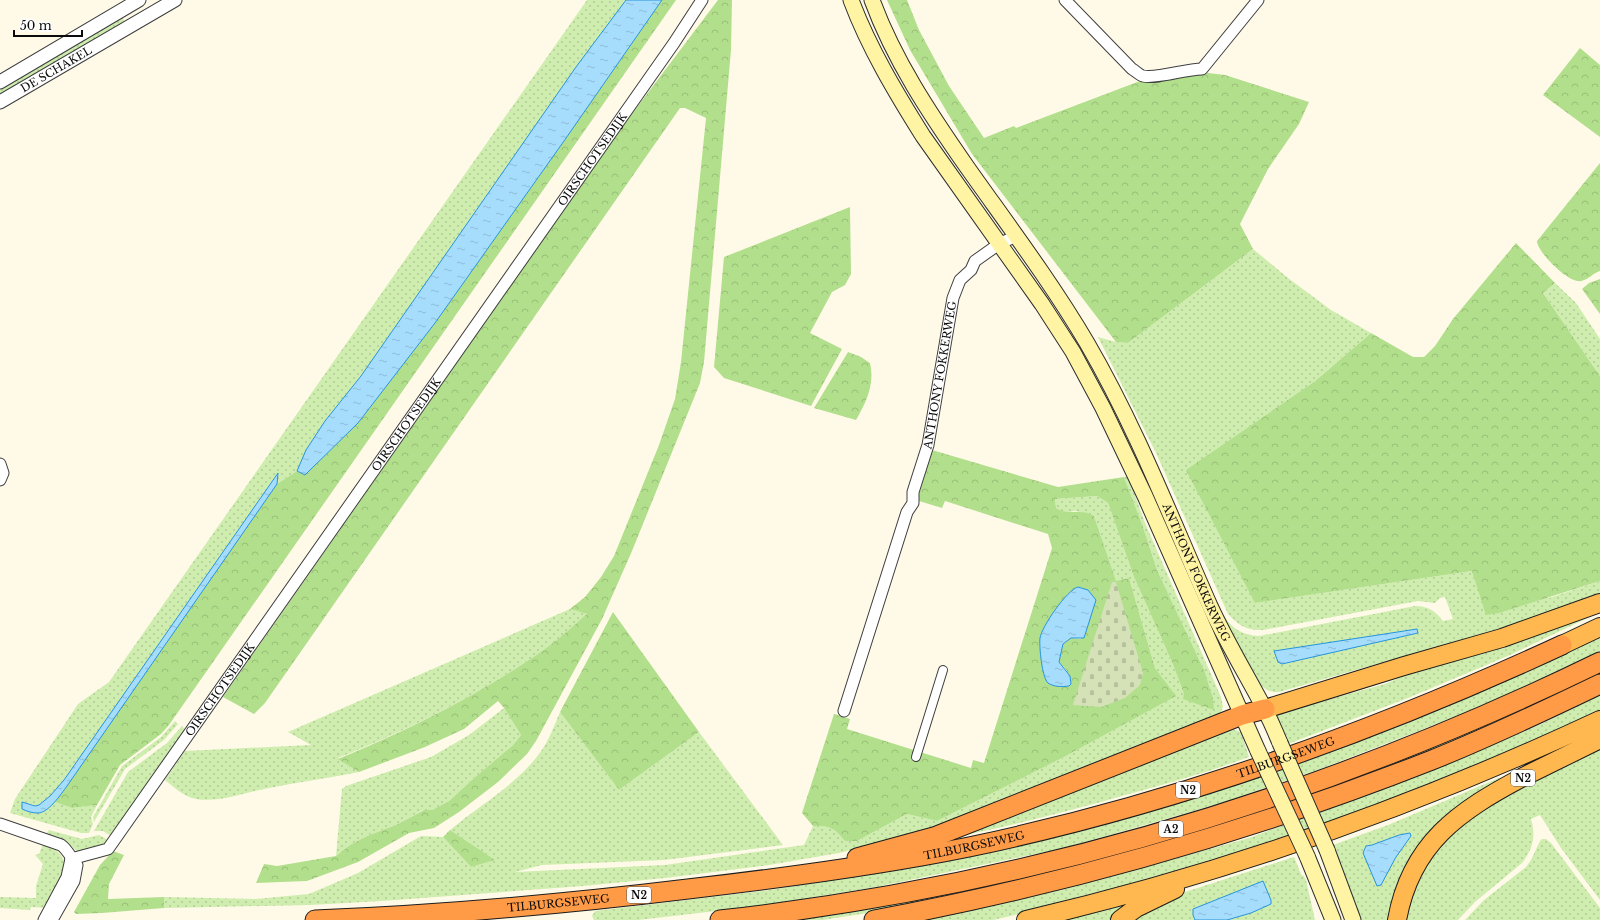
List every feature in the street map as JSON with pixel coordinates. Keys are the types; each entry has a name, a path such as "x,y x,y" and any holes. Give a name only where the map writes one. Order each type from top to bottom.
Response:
{"highway":[{"path":"1242,715 1502,638 1600,603"},
{"name":"TILBURGSEWEG","path":"315,920 390,917 584,902 797,877 875,865 972,846 1061,825 1212,783 1311,749 1414,710 1600,627"},
{"name":"A2","path":"720,920 836,904 979,878 1066,858 1221,815 1323,780 1425,741 1528,698 1600,662"},
{"name":"A2","path":"874,920 983,898 1070,877 1226,833 1329,798 1433,759 1535,715 1600,684"},
{"name":"N2","path":"797,877 934,836 1242,715"},
{"name":"N2","path":"1026,920 1078,908 1206,873 1279,849 1416,799 1505,763 1600,720"},
{"name":"N2","path":"1397,920 1403,896 1413,872 1432,844 1464,811 1492,794 1600,739"},
{"name":"N2","path":"1120,920 1136,908 1206,873"}],"main road":[{"name":"ANTHONY FOKKERWEG","path":"851,0 872,47 905,108 923,136 1042,304 1073,352 1103,408 1145,496 1258,751 1307,856 1333,920"},
{"name":"ANTHONY FOKKERWEG","path":"872,0 888,38 906,72 938,125 1060,301 1087,343 1101,369 1145,458 1219,624 1265,709 1327,850 1353,920"}],"street":[{"name":"DE SCHAKEL","path":"0,82 139,0"},
{"name":"DE SCHAKEL","path":"0,102 175,0"},
{"name":"OIRSCHOTSEDIJK","path":"71,859 108,849 702,0"},
{"path":"1065,0 1132,69 1141,75 1150,77 1192,69 1202,69 1258,0"},
{"name":"ANTHONY FOKKERWEG","path":"844,711 907,512 913,503 913,492 928,445 953,298 960,280 971,270 976,261 1001,247 1016,236"},
{"path":"0,464 3,472 0,480"},
{"path":"916,757 943,670"},
{"path":"0,824 61,845 66,849 71,859 77,865 74,881 52,920"},
{"path":"44,920 67,877 71,859"}],"green space":[{"path":"587,0 626,0 576,67 361,376 325,421 306,450 297,471 277,484 277,474 64,780 50,796 37,806 23,802 41,813 55,802 72,808 97,805 91,817 93,824 89,833 81,833 10,813 15,799 78,704 109,682"},
{"path":"662,0 676,0 169,725 161,734 120,765 97,805 72,808 55,802 277,484 297,471 305,475 358,423 435,323"},
{"path":"718,0 732,0 731,50 704,362 700,383 632,551 602,619 536,741 527,754 498,782 459,812 434,828 409,833 358,862 307,881 256,883 264,864 277,866 336,856 350,845 367,836 396,825 424,810 432,810 449,801 513,745 521,735 498,701 464,729 425,747 359,772 338,759 389,737 464,699 512,671 542,651 587,614 570,609 585,597 601,577 614,556 659,445 675,399 681,362 706,118 685,108 680,108 265,703 254,714 223,697 622,127"},
{"path":"887,0 907,0 919,30 949,86 984,138 1014,126 1016,128 1140,81 1174,75 1208,73 1225,75 1309,102 1299,124 1268,169 1240,224 1253,249 1128,343 1116,342 972,154 910,50"},
{"path":"122,17 125,22 0,97 0,87"},
{"path":"1580,48 1600,65 1600,137 1543,95"},
{"path":"1600,163 1600,271 1584,280 1576,281 1569,278 1554,266 1542,252 1537,241"},
{"path":"850,207 851,274 845,285 832,292 810,333 842,349 811,406 724,378 714,367 724,257"},
{"path":"1516,243 1555,283 1543,293 1600,376 1600,581 1499,613 1486,615 1472,571 1255,603 1186,470 1314,382 1371,333 1413,357 1424,357 1435,346 1453,319"},
{"path":"1253,249 1288,278 1331,310 1371,333 1314,382 1255,603 1472,571 1549,598 1600,581 1600,600 1279,692 1269,691 1259,684 1221,617 1224,616 1234,628 1243,633 1259,636 1415,606 1431,610 1443,621 1453,619 1445,597 1440,598 1435,603 1418,601 1263,630 1243,626 1228,614 1156,453 1098,337 1116,342 1128,343"},
{"path":"1600,279 1600,314 1582,289 1589,283"},
{"path":"1555,283 1576,303 1600,339 1600,376 1543,293"},
{"path":"848,352 861,357 870,363 871,371 869,393 856,420 814,408"},
{"path":"932,450 1058,487 1124,477 1142,524 1157,570 1204,670 1213,699 1214,710 1183,699 1184,694 1172,662 1134,577 1108,503 1097,496 1055,499 1056,508 1061,511 1084,512 1094,516 1116,581 1129,578 1155,668 1176,696 1064,757 937,821 907,814 857,841 845,841 838,833 828,827 813,826 802,813 834,714 850,719 847,729 971,768 973,760 984,763 1052,548 1048,534 945,501 942,508 919,501 918,498","holes":["1078,587 1083,588 1081,639 1071,638 1063,644 1059,662 1067,671 1063,687 1053,685 1044,676 1040,653 1040,639 1045,626 1062,602 1073,590"]},
{"path":"1128,476 1145,523 1221,697 1223,707 1220,714 963,818 902,837 839,853 769,865 665,878 583,886 310,905 164,908 164,897 256,899 309,894 358,873 421,836 443,837 471,867 494,860 450,830 509,785 530,765 546,744 560,712 619,790 699,732 783,845 664,860 542,865 515,872 665,865 804,845 813,826 828,827 838,833 845,841 857,841 907,814 937,821 1064,757 1175,696 1155,668 1129,578 1116,582 1094,516 1075,511 1063,513 1056,508 1055,499 1097,496 1108,503 1134,577 1172,662 1184,694 1204,670 1157,570 1142,524 1124,477"},
{"path":"1112,582 1116,582 1143,673 1140,685 1125,698 1101,707 1073,705"},
{"path":"570,609 588,614 549,646 512,671 464,699 414,725 338,758 359,772 280,786 214,800 191,798 165,780 185,751 311,745 288,732"},
{"path":"613,612 699,732 619,790 560,712"},
{"path":"1600,612 1510,655 1408,698 1288,744 1276,714 1385,684 1428,666"},
{"path":"1600,636 1600,652 1524,688 1421,730 1320,769 1218,804 1064,848 876,887 768,905 638,920 594,920 592,916 595,911 770,890 876,873 1216,791 1315,758 1416,719 1518,675"},
{"path":"1600,669 1600,677 1430,754 1225,825 1070,870 880,911 823,920 774,920 1069,864"},
{"path":"1600,695 1600,711 1441,781 1336,821 1252,849 1075,901 993,920 927,920 1073,887 1249,838 1437,768 1539,725"},
{"path":"504,708 521,735 513,745 449,801 432,810 423,810 396,825 367,836 350,845 336,856 342,789 346,786 431,757 469,735"},
{"path":"175,721 178,724 164,740 125,769 94,822 93,817 122,766 161,737"},
{"path":"182,726 185,730 111,836 103,831 94,831 128,772 167,743"},
{"path":"1232,729 1241,732 1249,757 1189,777 1025,822 919,844"},
{"path":"1600,746 1600,900 1561,848 1540,815 1531,819 1533,837 1531,848 1522,863 1475,902 1458,920 1403,920 1408,902 1433,851 1479,808"},
{"path":"1499,778 1501,780 1459,806 1444,818 1389,920 1360,920 1333,845 1388,825"},
{"path":"49,830 82,839 99,835 108,840 104,846 79,853 67,842 46,834"},
{"path":"450,830 495,860 471,867 443,837"},
{"path":"1542,839 1546,839 1551,843 1600,908 1600,920 1465,920 1484,900 1526,867"},
{"path":"43,844 52,848 61,855 66,867 51,901 48,900 45,905 48,908 31,907 30,910 0,908 0,897 36,898 36,886 43,864 35,855 39,854"},
{"path":"113,851 124,855 109,884 108,899 164,897 164,908 102,913 76,914 74,912 100,865"},
{"path":"1294,857 1302,876 1303,875 1306,880 1315,920 1227,920 1251,913 1271,904 1193,915 1195,920 1126,920 1182,893"},
{"path":"1151,897 1115,920 1055,920"}],"water":[{"path":"626,0 662,0 435,323 358,423 305,475 297,471 306,450 325,421 361,376 576,67"},
{"path":"278,473 277,484 61,794 50,807 41,812 33,813 22,809 22,802 35,806 39,805 50,796 64,780"},
{"path":"1078,587 1088,590 1096,600 1084,638 1071,638 1063,644 1059,662 1070,676 1071,684 1069,686 1061,687 1055,686 1048,683 1044,675 1040,638 1045,625 1056,609 1073,590"},
{"path":"1417,629 1418,633 1282,664 1278,662 1274,651"},
{"path":"1410,833 1411,836 1396,857 1381,885 1377,886 1363,853 1366,846"},
{"path":"1263,881 1271,900 1271,904 1251,913 1227,920 1195,920 1193,909"}]}
